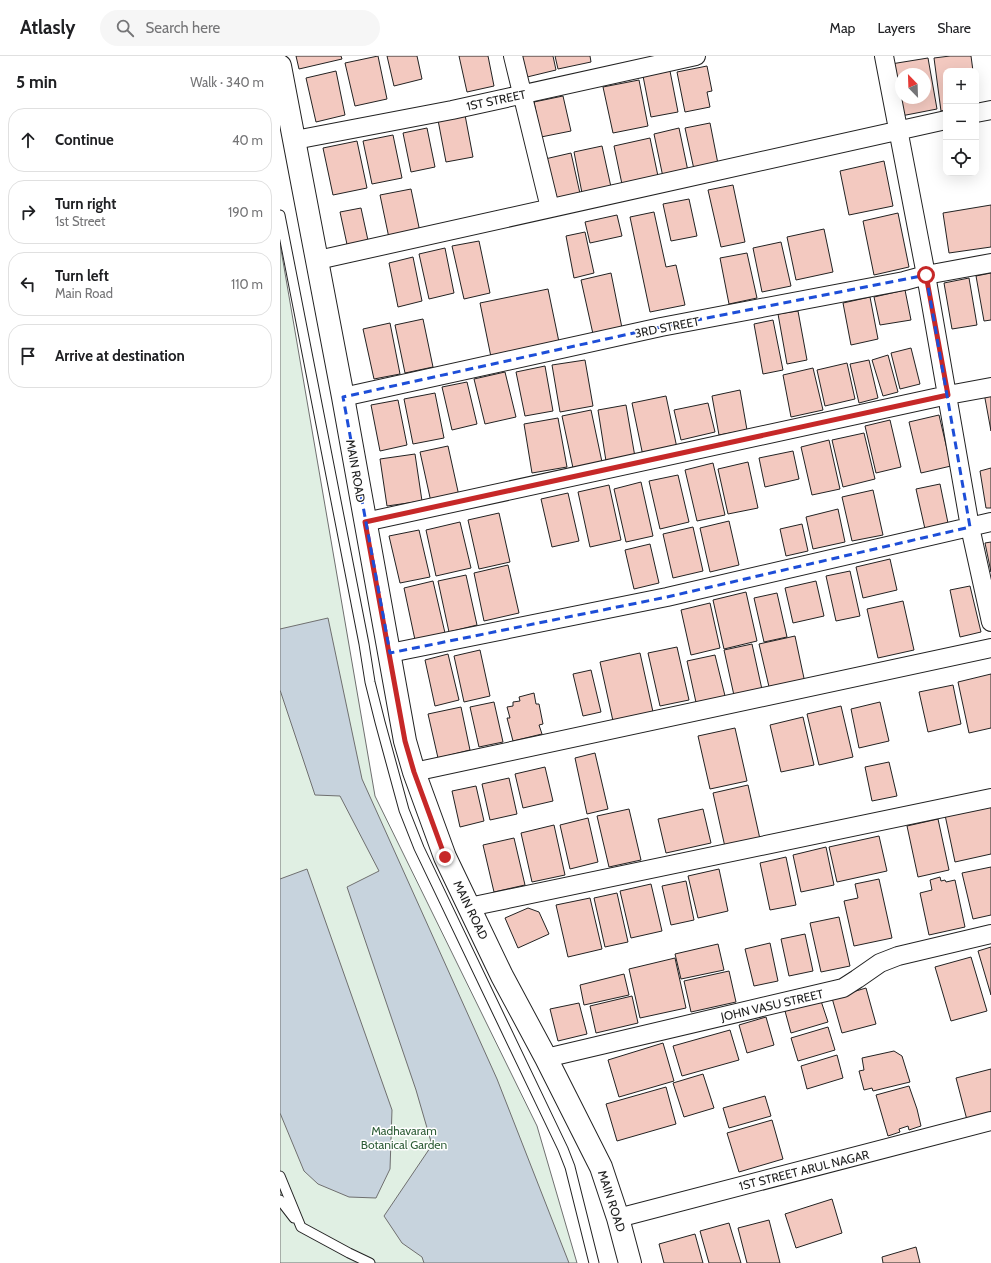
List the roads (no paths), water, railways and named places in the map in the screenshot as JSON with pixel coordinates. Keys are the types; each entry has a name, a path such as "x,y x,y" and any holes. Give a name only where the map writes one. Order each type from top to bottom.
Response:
{"street":[{"path":"513,56 550,208"},
{"name":"1ST STREET","path":"295,140 452,110 696,56"},
{"path":"884,56 948,395 970,527 991,622"},
{"name":"MAIN ROAD","path":"280,66 318,260 405,741 414,772 445,857 502,976 546,1058 601,1167 618,1218 630,1263"},
{"path":"979,112 991,110"},
{"path":"318,260 943,121"},
{"name":"3RD STREET","path":"343,397 661,327 991,263"},
{"path":"365,522 948,395 991,387"},
{"path":"390,653 667,597 991,522"},
{"path":"414,772 991,648"},
{"path":"469,907 991,798"},
{"name":"JOHN VASU STREET","path":"546,1058 843,988 880,963 991,934"},
{"name":"1ST STREET ARUL NAGAR","path":"618,1218 991,1121"}],"lane":[{"path":"280,215 364,644 370,682 404,810 419,848 551,1127 563,1149 570,1167 594,1263"},
{"path":"280,1176 301,1227"},
{"path":"280,1200 301,1227 370,1263"}],"park label":[{"name":"Madhavaram Botanical Garden","path":"404,1137"}]}
